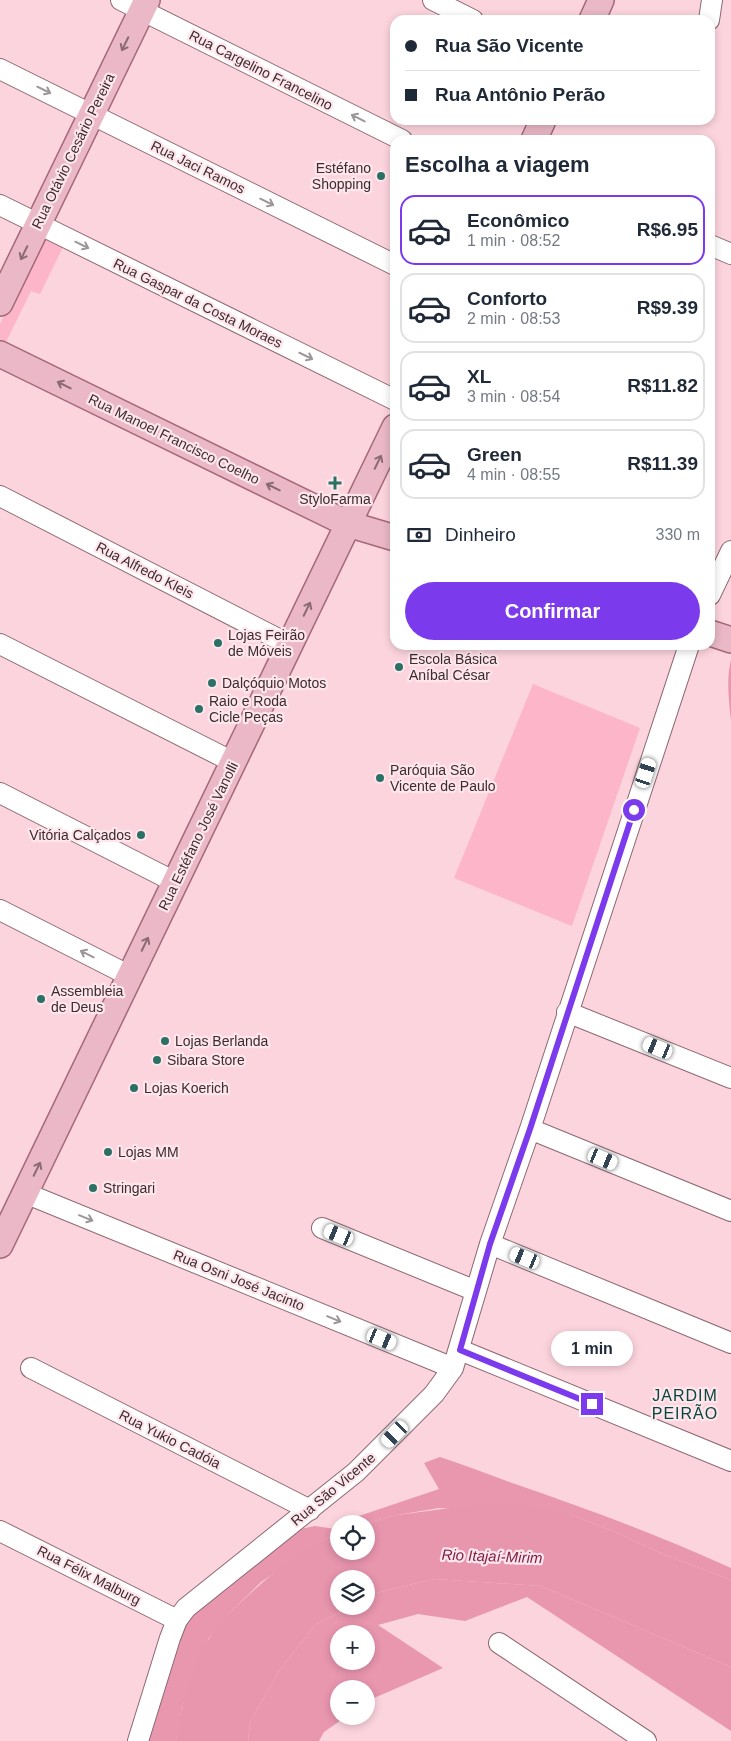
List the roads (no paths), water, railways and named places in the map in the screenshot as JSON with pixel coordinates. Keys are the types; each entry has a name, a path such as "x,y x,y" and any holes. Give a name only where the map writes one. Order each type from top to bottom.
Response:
{"main road":[{"path":"594,15 601,0"},
{"name":"Rua Otávio Cesário Pereira","path":"0,303 91,114 136,3"},
{"name":"Rua Manoel Francisco Coelho","path":"0,354 348,524 390,537"},
{"name":"Rua Estéfano José Vanolli","path":"0,1245 14,1202 130,976 390,437"},
{"path":"715,635 731,640"}],"street":[{"path":"433,0 463,15"},
{"path":"710,15 712,0"},
{"name":"Rua Cargelino Francelino","path":"136,3 392,135"},
{"name":"Rua Jaci Ramos","path":"0,69 390,263"},
{"name":"Rua Gaspar da Costa Moraes","path":"0,205 390,398"},
{"path":"715,247 731,254"},
{"name":"Rua Alfredo Kleis","path":"0,496 290,644"},
{"path":"715,585 731,551"},
{"path":"0,644 233,762"},
{"name":"Rua São Vicente","path":"138,1741 177,1620 186,1608 349,1478 434,1394 456,1359 490,1244 530,1129 687,650"},
{"path":"0,793 175,882"},
{"path":"0,910 130,976"},
{"path":"567,1012 731,1078"},
{"path":"530,1129 731,1211"},
{"name":"Rua Osni José Jacinto","path":"14,1202 456,1359 731,1461"},
{"path":"322,1228 476,1291"},
{"path":"490,1244 731,1343"},
{"name":"Rua Yukio Cadóia","path":"31,1368 310,1510"},
{"name":"Rua Félix Malburg","path":"0,1531 177,1620"},
{"path":"499,1643 646,1741"}],"water":[{"name":"Rio Itajaí-Mirim","path":"481,1504 527,1505 569,1514 665,1555 731,1580 731,1667 541,1586 434,1579 375,1594 375,1570 330,1570 330,1615 334,1615 316,1624 279,1671 250,1722 248,1741 176,1741 180,1715 197,1662 218,1626 236,1607 284,1565 330,1537 330,1560 375,1560 375,1521 397,1515"}],"place":[{"name":"Estéfano Shopping","path":"381,176"},
{"name":"StyloFarma","path":"335,483"},
{"name":"Lojas Feirão de Móveis","path":"218,643"},
{"name":"Escola Básica Aníbal César","path":"399,667"},
{"name":"Dalçóquio Motos","path":"212,683"},
{"name":"Raio e Roda Cicle Peças","path":"199,709"},
{"name":"Paróquia São Vicente de Paulo","path":"380,778"},
{"name":"Vitória Calçados","path":"141,835"},
{"name":"Assembleia de Deus","path":"41,999"},
{"name":"Lojas Berlanda","path":"165,1041"},
{"name":"Sibara Store","path":"157,1060"},
{"name":"Lojas Koerich","path":"134,1088"},
{"name":"Lojas MM","path":"108,1152"},
{"name":"Stringari","path":"93,1188"}],"district":[{"name":"JARDIM PEIRÃO","path":"685,1404"}]}
